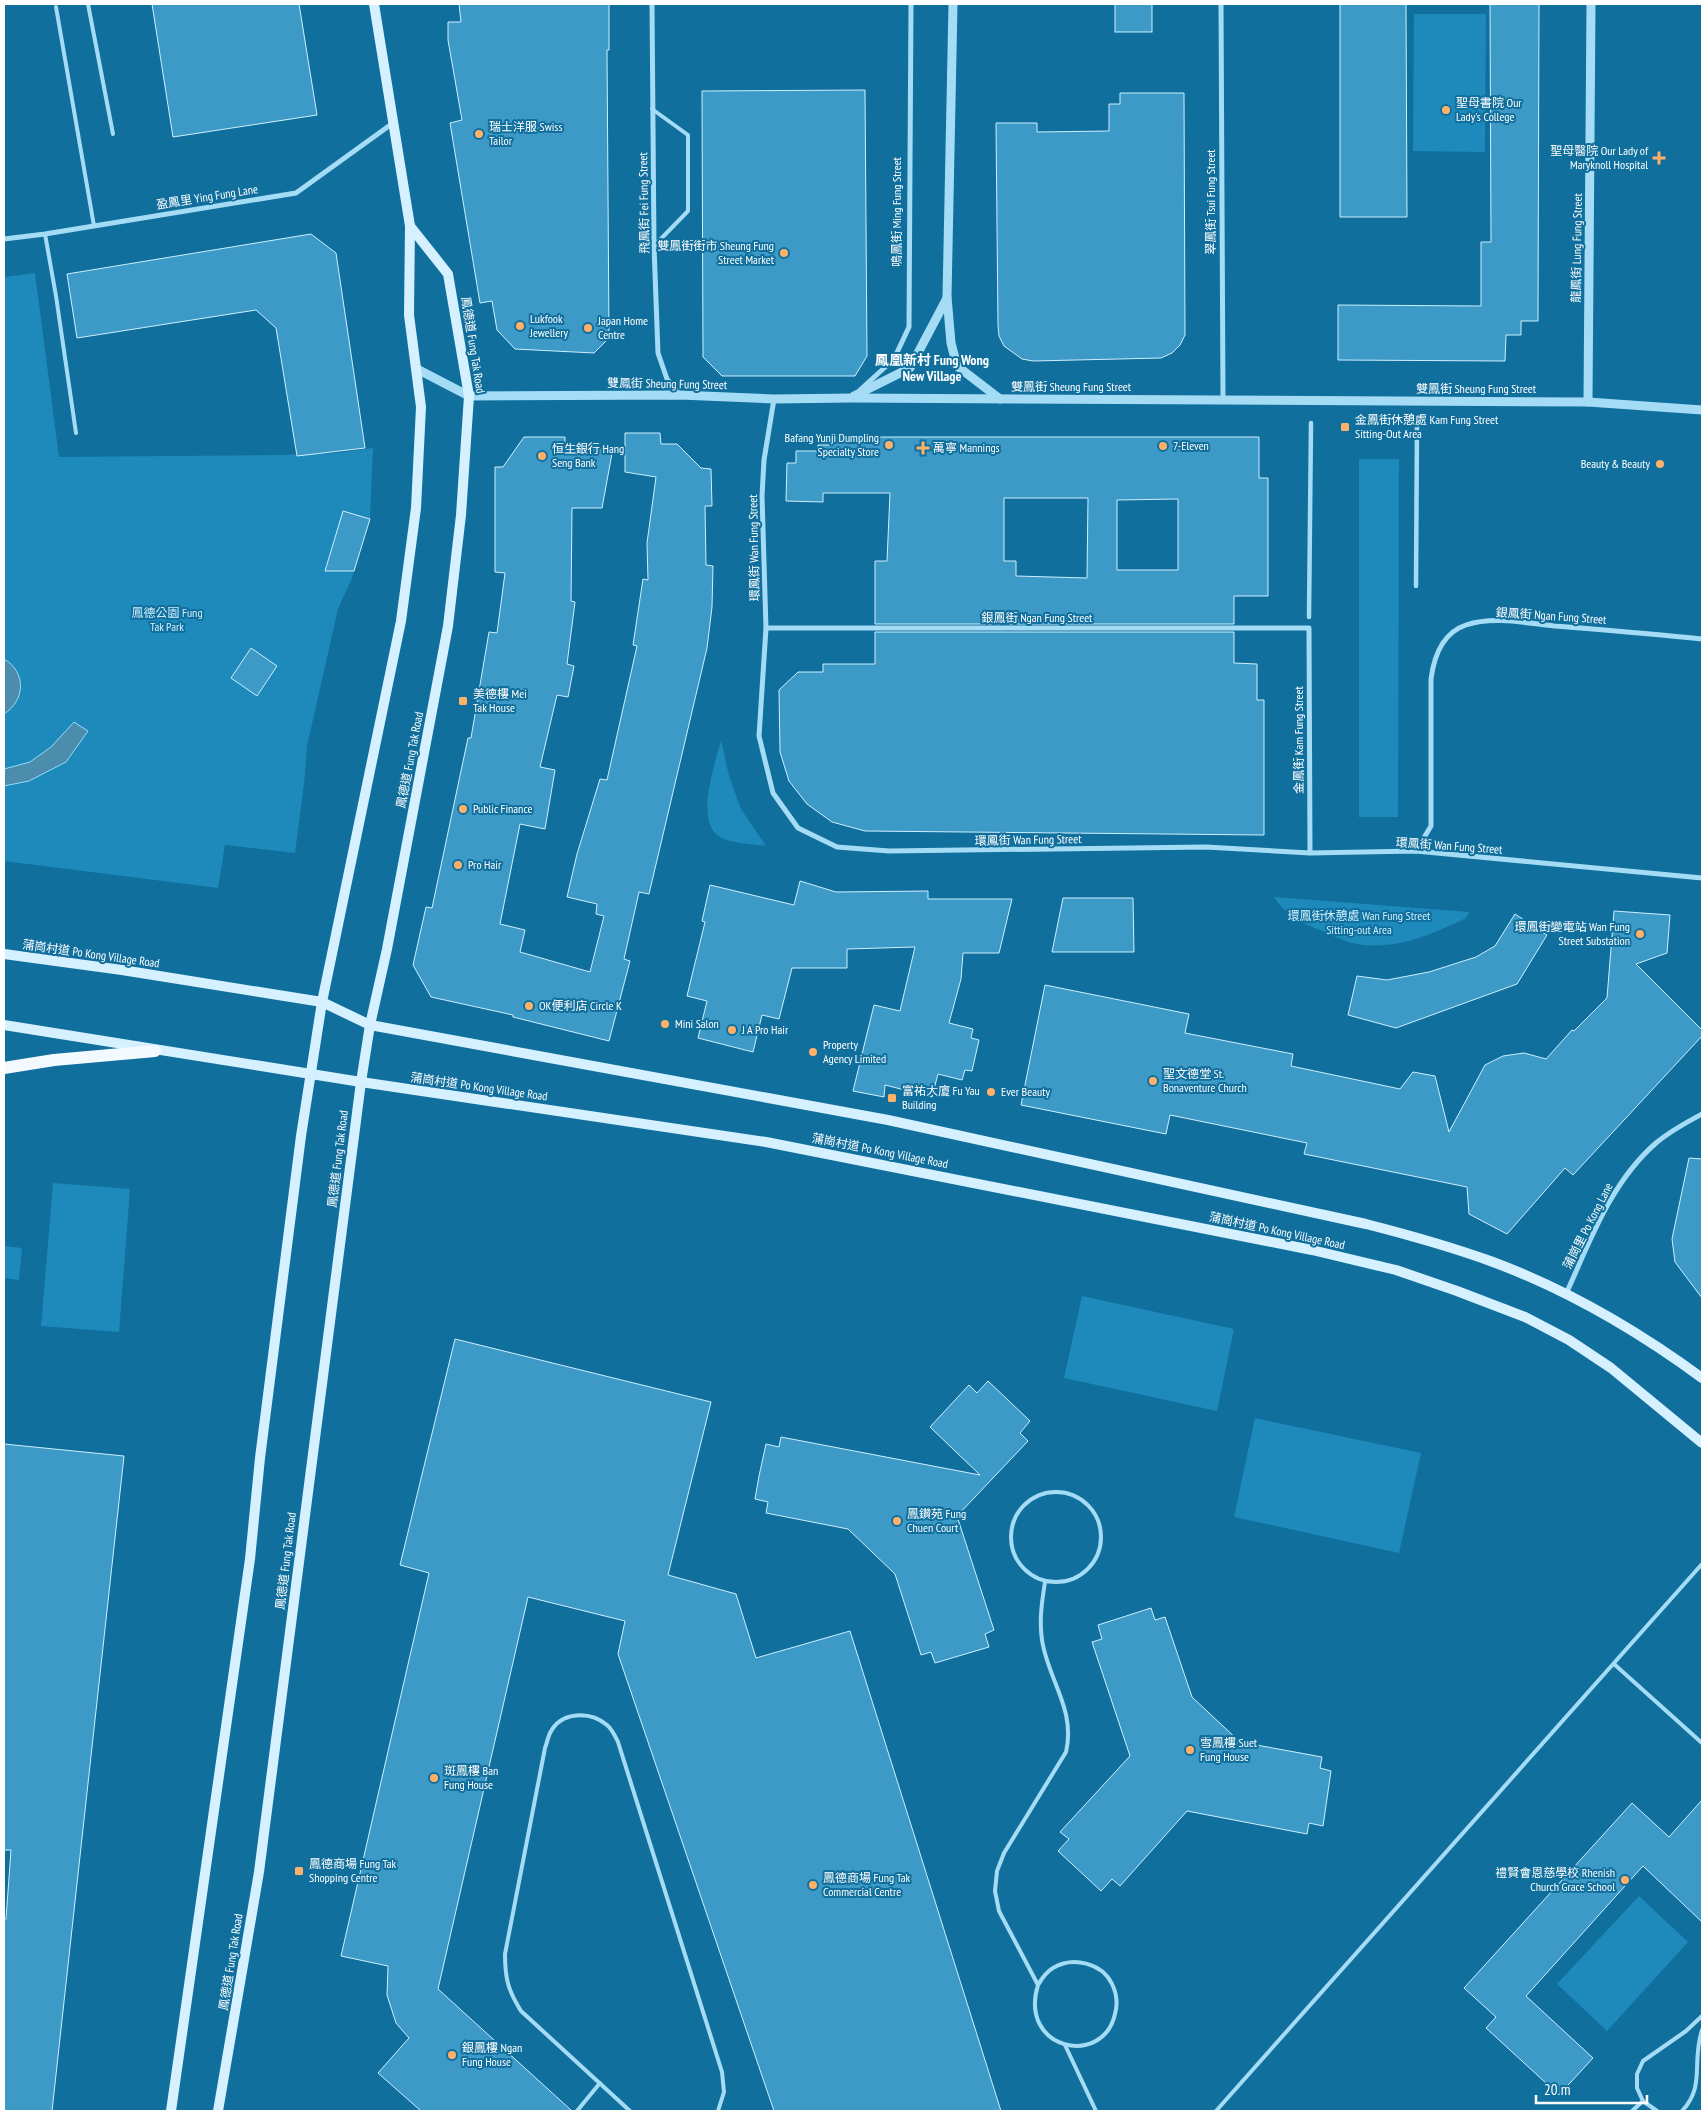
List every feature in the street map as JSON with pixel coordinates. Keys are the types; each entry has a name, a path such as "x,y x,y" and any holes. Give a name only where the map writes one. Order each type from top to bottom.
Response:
{"main road":[{"name":"鳳德道 Fung Tak Road","path":"171,2111 250,1559 266,1410 301,1136 322,1002 401,621 416,508 421,407 409,315 410,226 374,4"},
{"name":"鳳德道 Fung Tak Road","path":"218,2111 258,1872 360,1082 448,626 461,515 469,396 448,274 410,226"},
{"name":"蒲崗村道 Po Kong Village Road","path":"4,954 122,970 322,1002 370,1025 888,1120 1366,1224 1437,1243 1496,1263 1566,1294 1627,1327 1702,1378"},
{"name":"蒲崗村道 Po Kong Village Road","path":"4,1025 360,1082 814,1151 1312,1250 1396,1270 1457,1291 1524,1318 1569,1340 1611,1368 1702,1443"},
{"path":"4,1068 54,1060 155,1050"}],"street":[{"name":"飛鳳街 Fei Fung Street","path":"652,4 654,246 658,353 667,379 680,395"},
{"name":"鳴鳳街 Ming Fung Street","path":"852,398 894,359 909,327 911,4"},
{"path":"953,4 948,297 951,343 957,366 1000,399"},
{"name":"翠鳳街 Tsui Fung Street","path":"1221,4 1223,399"},
{"name":"龍鳳街 Lung Fung Street","path":"1588,402 1591,4"},
{"name":"盈鳳里 Ying Fung Lane","path":"4,239 296,193 393,123"},
{"path":"852,398 910,368 948,297"},
{"name":"雙鳳街 Sheung Fung Street","path":"417,369 469,396 680,395 774,399 1223,399 1588,402 1702,410"},
{"name":"環鳳街 Wan Fung Street","path":"774,399 764,460 762,496 766,628 760,736 773,793 798,828 837,848 889,852 1206,848 1310,853 1416,852 1702,878"},
{"path":"1309,617 1310,423"},
{"path":"1416,586 1417,423"},
{"name":"銀鳳街 Ngan Fung Street","path":"1416,852 1430,826 1431,679 1434,660 1440,644 1451,634 1465,625 1504,621 1702,639"},
{"name":"銀鳳街 Ngan Fung Street","path":"766,628 1309,628"},
{"name":"金鳳街 Kam Fung Street","path":"1309,628 1310,853"},
{"name":"蒲崗里 Po Kong Lane","path":"1566,1294 1602,1216 1632,1168 1657,1142 1702,1114"}],"lane":[{"path":"88,4 113,134"},
{"path":"56,8 94,226"},
{"path":"652,109 688,135 688,210 654,246"},
{"path":"45,234 76,433"},
{"path":"1053,1492 1068,1494 1080,1499 1090,1507 1100,1532 1100,1545 1095,1558 1086,1571 1074,1579 1060,1582 1045,1582 1032,1576 1022,1567 1014,1554 1011,1541 1012,1526 1017,1513 1027,1502 1039,1495 1053,1492"},
{"path":"1216,2111 1702,1564"},
{"path":"1038,1985 999,1911 995,1891 997,1871 1004,1852 1066,1752 1070,1735 1068,1717 1042,1641 1040,1614 1045,1582"},
{"path":"1614,1664 1702,1744"},
{"path":"630,2111 521,2011 510,1994 505,1974 505,1954 545,1748 550,1732 562,1720 579,1714 596,1717 609,1726 618,1742 722,2072 724,2092 718,2111"},
{"path":"1079,1962 1092,1965 1103,1972 1111,1982 1116,1994 1117,2007 1114,2020 1107,2032 1097,2040 1079,2046 1065,2045 1049,2036 1037,2022 1034,2010 1034,1997 1038,1985 1045,1975 1054,1968 1066,1963 1079,1962"},
{"path":"1657,2111 1643,2101 1637,2088 1637,2074 1643,2061 1686,2031 1702,2016"},
{"path":"1682,2111 1693,2102 1700,2089 1701,2074 1698,2055 1702,2030"},
{"path":"1065,2045 1096,2111"},
{"path":"577,2111 600,2083"},
{"path":"1632,2111 1643,2101"}],"green space":[{"path":"1414,14 1486,14 1485,152 1413,151"},
{"name":"鳳德公園 Fung Tak Park","path":"35,273 59,457 280,455 336,453 373,448 370,519 352,578 338,609 307,746 295,853 225,845 218,888 4,861 4,277"},
{"name":"金鳳街休憩處 Kam Fung Street Sitting-Out Area","path":"1359,459 1399,459 1398,817 1359,817"},
{"path":"721,740 729,776 741,809 766,846 724,839 714,832 709,822 707,809 708,794"},
{"name":"環鳳街休憩處 Wan Fung Street Sitting-out Area","path":"1274,897 1469,912 1466,918 1425,936 1396,944 1367,945 1348,942 1307,925 1288,913"},
{"path":"53,1183 130,1189 119,1332 41,1326"},
{"path":"4,1246 22,1248 19,1280 4,1278"},
{"path":"1082,1296 1234,1329 1217,1411 1064,1378"},
{"path":"1255,1418 1421,1453 1399,1553 1234,1517"},
{"path":"1639,1896 1688,1942 1607,2031 1557,1984"}],"shaded area":[{"path":"4,659 17,671 20,686 16,702 4,714"},
{"path":"74,722 88,731 66,762 29,781 4,786 4,769 30,762 51,747"}],"building":[{"path":"152,4 299,4 317,115 173,137"},
{"path":"459,4 609,4 609,50 607,50 609,338 594,353 515,349 497,330 492,301 480,303 450,123 462,120 448,40 448,22 461,22"},
{"path":"1115,4 1152,4 1152,32 1115,32"},
{"path":"1340,4 1406,4 1407,217 1340,217"},
{"path":"1490,4 1539,4 1538,321 1521,321 1521,335 1506,335 1505,361 1338,360 1338,305 1481,306 1481,242 1491,242"},
{"name":"雙鳳街街市 Sheung Fung Street Market","path":"865,90 867,356 855,376 722,376 703,357 702,91"},
{"path":"1120,93 1184,93 1185,335 1180,345 1172,353 1161,358 1033,361 1022,359 1004,346 999,336 996,123 1037,123 1037,132 1109,131 1109,104 1120,104"},
{"path":"311,234 336,253 365,448 297,456 276,328 256,310 77,338 67,274"},
{"path":"625,433 660,433 661,444 677,444 701,468 711,469 712,506 705,506 706,565 713,566 712,607 707,648 649,894 639,892 624,959 630,961 609,1041 513,1017 513,1015 431,997 413,965 426,907 432,908 468,738 471,738 489,632 497,633 505,573 495,572 495,467 503,467 524,437 565,437 565,451 613,448 602,508 572,508 571,601 575,602 567,664 574,666 568,697 557,695 540,767 555,770 545,829 520,824 500,924 525,930 520,952 590,972 604,916 596,914 597,904 567,897 577,854 600,779 607,780 637,646 633,645 643,579 648,580 647,543 656,477 625,472"},
{"path":"831,437 1259,437 1259,478 1268,478 1268,596 1234,596 1234,624 875,624 875,561 887,561 890,493 823,493 823,502 786,501 787,463 796,463 796,451 818,451 818,445 831,445","holes":["1004,498 1088,498 1087,578 1016,576 1016,561 1004,561","1178,499 1178,570 1117,570 1117,500"]},
{"path":"343,511 370,519 354,571 325,571"},
{"path":"875,632 1234,632 1234,663 1257,664 1257,700 1264,700 1264,835 865,831 832,822 807,804 789,781 780,752 779,690 798,672 823,672 823,664 875,664"},
{"path":"251,648 277,666 257,696 231,678"},
{"path":"800,881 836,892 928,891 928,899 1012,899 999,953 963,953 961,979 949,1023 973,1029 971,1038 979,1040 972,1071 965,1070 962,1080 938,1074 932,1097 885,1085 884,1097 853,1091 874,1005 900,1011 915,947 847,949 847,968 792,968 779,1019 762,1015 753,1052 698,1038 707,1001 687,996 705,922 702,921 710,885 794,905"},
{"path":"1063,898 1133,898 1134,952 1052,952"},
{"path":"1614,911 1670,915 1667,953 1636,964 1702,1030 1702,1036 1573,1175 1565,1168 1507,1234 1469,1214 1467,1187 1304,1154 1307,1143 1170,1115 1166,1134 1021,1105 1045,985 1189,1014 1185,1033 1293,1054 1291,1066 1400,1089 1413,1072 1435,1076 1449,1132 1485,1065 1503,1056 1524,1053 1546,1059 1572,1030 1574,1031 1607,998"},
{"path":"1515,914 1547,935 1517,984 1396,1028 1348,1015 1357,976 1387,980 1429,972 1476,957 1495,946"},
{"path":"1689,1158 1702,1159 1702,1298 1675,1262 1672,1239"},
{"name":"鳳德商場 Fung Tak Commercial Centre","path":"455,1339 711,1402 668,1575 736,1594 756,1658 850,1631 1001,2111 774,2111 618,1654 625,1621 528,1597 438,1989 572,2111 421,2111 378,2073 409,2038 396,2023 387,1995 388,1966 341,1956 429,1573 400,1565"},
{"name":"鳳鑽苑 Fung Chuen Court","path":"988,1381 1030,1421 1020,1433 1028,1441 957,1516 994,1630 985,1634 989,1647 935,1663 931,1652 921,1655 895,1574 848,1529 766,1513 768,1502 755,1499 759,1476 766,1444 779,1447 781,1437 980,1475 930,1427 969,1385 977,1393"},
{"path":"4,1444 124,1456 52,2111 4,2111 4,1919 6,1919 11,1850 4,1850"},
{"name":"雪鳳樓 Suet Fung House","path":"1151,1608 1155,1620 1165,1617 1192,1697 1240,1742 1322,1757 1320,1768 1331,1771 1323,1826 1309,1823 1307,1834 1187,1811 1120,1886 1112,1879 1101,1891 1058,1851 1069,1839 1060,1832 1130,1756 1092,1642 1102,1639 1098,1625"},
{"path":"1702,1800 1702,1922 1643,1866 1526,1996 1593,2058 1559,2095 1486,2028 1496,2017 1464,1988 1632,1803 1669,1837"}],"place":[{"name":"聖母書院 Our Lady's College","path":"1446,110"},
{"name":"瑞士洋服 Swiss Tailor","path":"479,134"},
{"name":"聖母醫院 Our Lady of Maryknoll Hospital","path":"1659,158"},
{"name":"雙鳳街街市 Sheung Fung Street Market","path":"784,253"},
{"name":"Lukfook Jewellery","path":"520,326"},
{"name":"Japan Home Centre","path":"588,328"},
{"name":"金鳳街休憩處 Kam Fung Street Sitting-Out Area","path":"1345,427"},
{"name":"Bafang Yunji Dumpling Specialty Store","path":"889,445"},
{"name":"7-Eleven","path":"1163,446"},
{"name":"萬寧 Mannings","path":"923,448"},
{"name":"恒生銀行 Hang Seng Bank","path":"542,456"},
{"name":"Beauty & Beauty","path":"1660,464"},
{"name":"美德樓 Mei Tak House","path":"463,701"},
{"name":"Public Finance","path":"463,809"},
{"name":"Pro Hair","path":"458,865"},
{"name":"環鳳街變電站 Wan Fung Street Substation","path":"1640,934"},
{"name":"OK便利店 Circle K","path":"529,1006"},
{"name":"Mini Salon","path":"665,1024"},
{"name":"J A Pro Hair","path":"732,1030"},
{"name":"Property Agency Limited","path":"813,1052"},
{"name":"聖文德堂 St. Bonaventure Church","path":"1153,1081"},
{"name":"Ever Beauty","path":"991,1092"},
{"name":"富祐大廈 Fu Yau Building","path":"892,1098"},
{"name":"鳳鑽苑 Fung Chuen Court","path":"897,1521"},
{"name":"雪鳳樓 Suet Fung House","path":"1190,1750"},
{"name":"斑鳳樓 Ban Fung House","path":"434,1778"},
{"name":"鳳德商場 Fung Tak Shopping Centre","path":"299,1871"},
{"name":"禮賢會恩慈學校 Rhenish Church Grace School","path":"1625,1880"},
{"name":"鳳德商場 Fung Tak Commercial Centre","path":"813,1885"},
{"name":"銀鳳樓 Ngan Fung House","path":"452,2055"}],"district":[{"name":"鳳凰新村 Fung Wong New Village","path":"932,368"}]}
